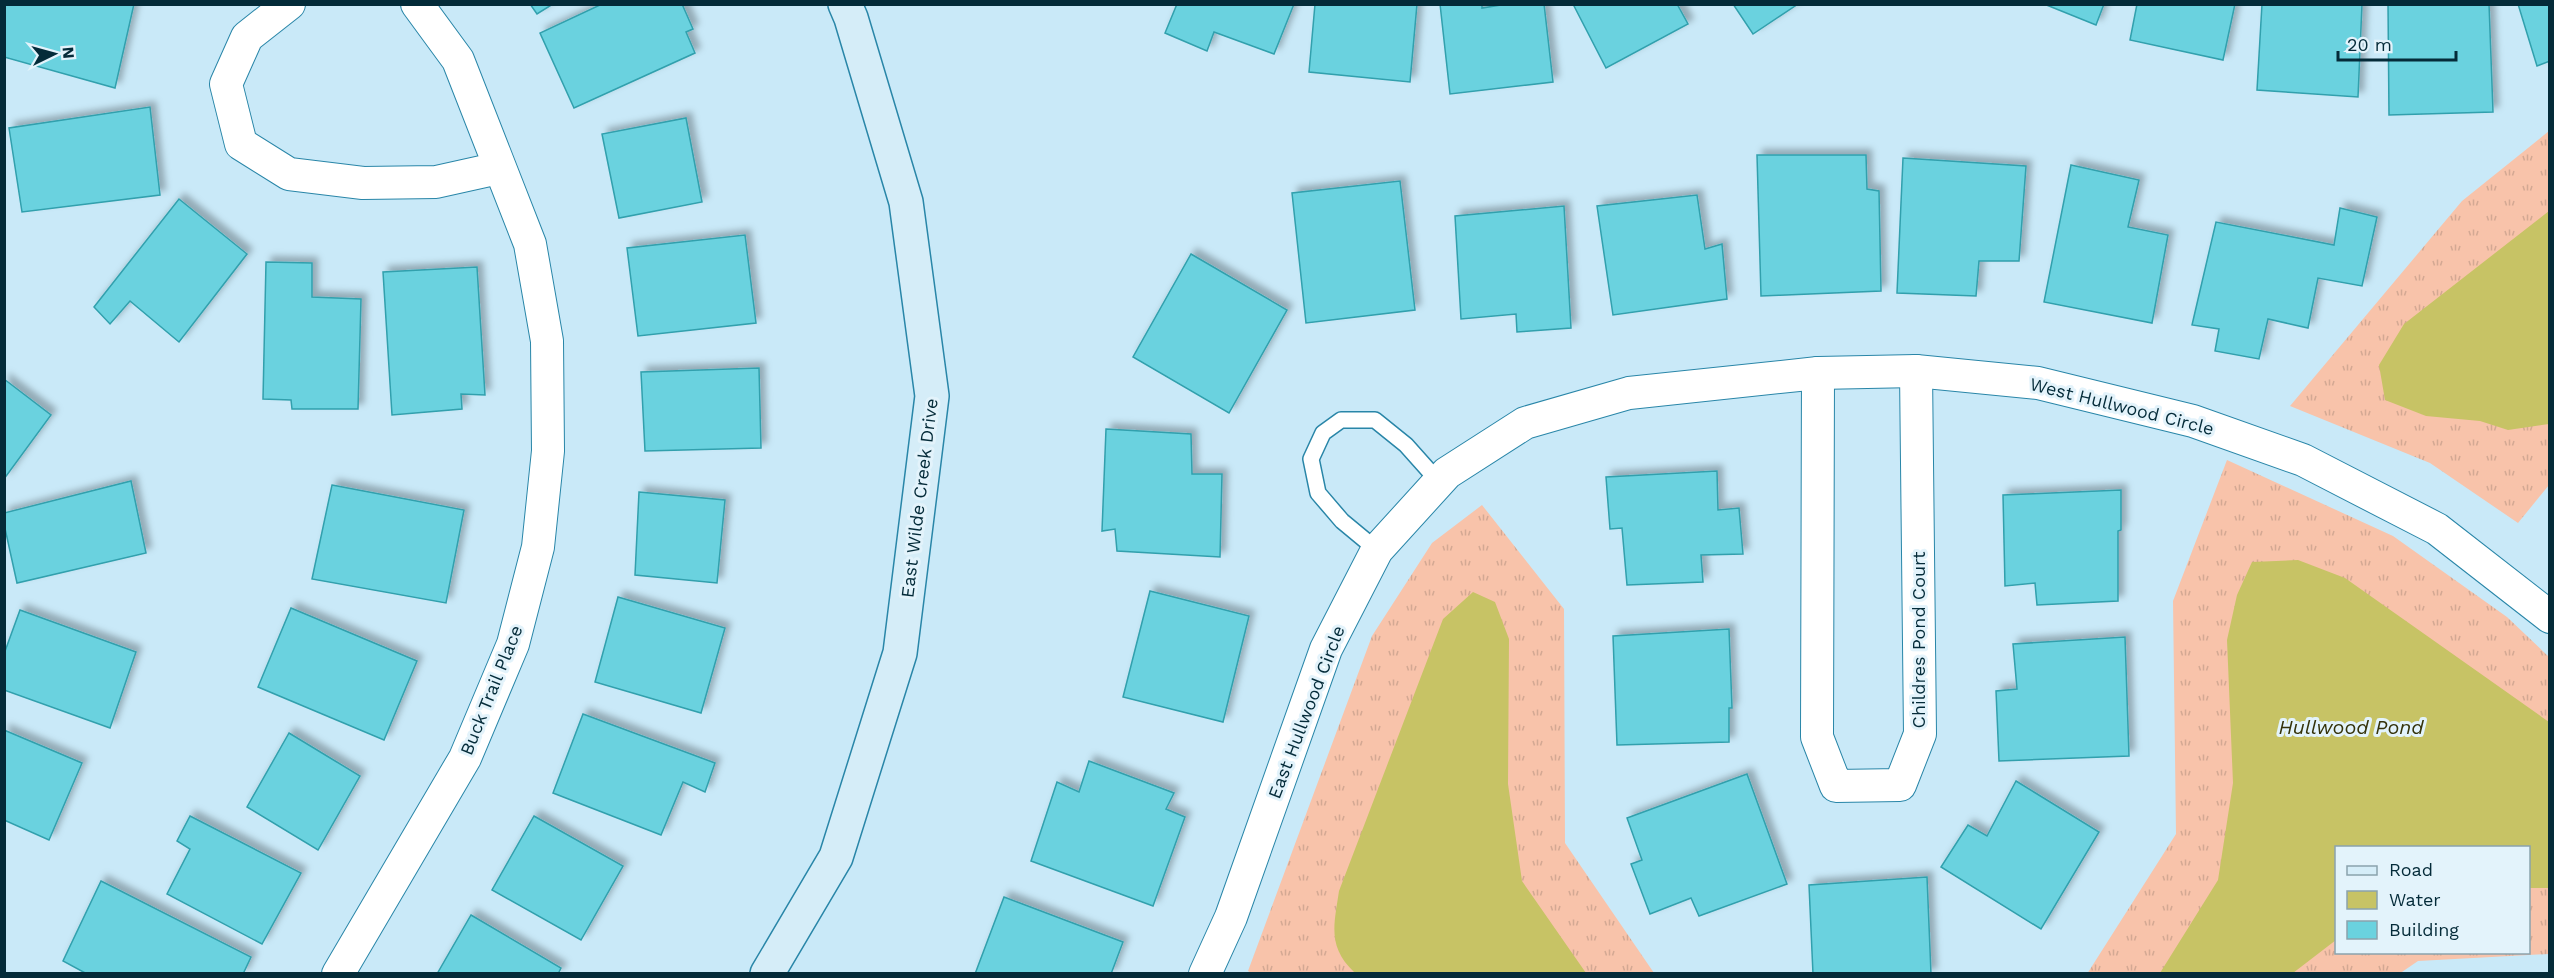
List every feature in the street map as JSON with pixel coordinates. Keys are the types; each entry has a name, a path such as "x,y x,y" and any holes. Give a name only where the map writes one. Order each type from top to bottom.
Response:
{"street":[{"path":"288,4 247,37 226,84 241,144 289,174 363,183 436,182 499,168"},
{"name":"Buck Trail Place","path":"338,974 465,758 513,644 538,547 548,451 547,341 530,244 458,60 417,4"},
{"name":"East Wilde Creek Drive","path":"767,974 836,857 900,652 932,396 906,202 845,4"},
{"name":"Childres Pond Court","path":"1818,373 1817,737 1836,786 1900,785 1920,734 1916,371"},
{"name":"West Hullwood Circle","path":"1443,478 1525,423 1629,393 1818,373 1916,371 2038,383 2193,421 2304,460 2437,529 2550,617"},
{"name":"East Hullwood Circle","path":"1205,974 1231,917 1326,649 1377,550 1443,478"}],"lane":[{"path":"1377,550 1342,522 1318,493 1311,459 1323,433 1341,420 1375,420 1443,478"}],"green space":[{"path":"2549,131 2549,485 2518,523 2430,463 2290,406 2462,201"},
{"name":"Hullwood Pond","path":"2227,460 2393,536 2507,617 2549,657 2549,954 2418,961 2399,974 2087,974 2176,834 2173,601"},
{"path":"1482,505 1564,609 1565,843 1654,973 1253,974 1248,971 1372,636 1432,543"}],"water":[{"path":"2549,211 2549,424 2508,430 2480,421 2426,416 2385,400 2379,365 2404,324"},
{"name":"Hullwood Pond","path":"2298,560 2345,578 2549,722 2549,888 2530,888 2530,846 2335,846 2335,941 2293,973 2160,973 2218,880 2233,783 2227,640 2237,595 2252,562"},
{"path":"1473,592 1495,602 1509,639 1508,784 1522,881 1586,973 1355,973 1346,963 1336,945 1334,925 1339,891 1443,619"}],"building":[{"path":"4,4 134,4 115,88 4,57"},
{"path":"530,4 553,4 537,14"},
{"path":"602,4 682,4 693,29 686,32 695,53 574,108 540,33"},
{"path":"1177,4 1294,4 1274,54 1214,32 1207,51 1165,33"},
{"path":"1315,4 1417,4 1410,82 1309,72"},
{"path":"1440,4 1482,4 1482,8 1507,4 1544,4 1553,82 1450,94"},
{"path":"1573,4 1677,4 1688,24 1606,68"},
{"path":"1733,4 1798,4 1753,34"},
{"path":"2044,4 2104,4 2096,25"},
{"path":"2137,4 2235,4 2223,60 2130,40"},
{"path":"2262,4 2362,4 2358,97 2257,90"},
{"path":"2388,4 2489,4 2493,112 2389,115"},
{"path":"2518,4 2550,4 2550,61 2537,66"},
{"path":"150,107 160,195 22,212 9,128"},
{"path":"686,118 702,202 619,218 602,134"},
{"path":"1757,155 1866,155 1867,189 1879,191 1881,291 1761,296"},
{"path":"1903,158 2026,166 2019,261 1979,261 1976,296 1897,293"},
{"path":"2071,165 2139,180 2128,227 2168,235 2152,323 2044,302"},
{"path":"1400,181 1415,310 1306,323 1292,193"},
{"path":"1697,195 1705,249 1722,244 1727,299 1613,315 1597,206"},
{"path":"179,199 247,254 179,342 130,301 110,324 94,307"},
{"path":"1564,206 1571,328 1517,332 1516,314 1461,319 1455,216"},
{"path":"2340,208 2377,217 2362,286 2318,278 2308,328 2268,319 2259,359 2215,351 2219,329 2192,325 2216,222 2334,245"},
{"path":"745,235 756,323 638,336 627,248"},
{"path":"1191,254 1287,310 1229,413 1133,357"},
{"path":"266,262 312,263 312,297 361,299 358,409 292,409 291,400 263,399"},
{"path":"477,267 485,395 461,394 462,409 392,415 383,272"},
{"path":"759,368 761,448 645,451 641,372"},
{"path":"4,379 51,415 4,479"},
{"path":"1106,429 1191,434 1192,474 1222,474 1220,557 1117,551 1115,529 1102,531"},
{"path":"1717,471 1718,510 1739,508 1743,554 1701,555 1703,582 1627,585 1622,528 1610,529 1606,477"},
{"path":"131,481 146,553 17,583 4,524 4,513"},
{"path":"332,485 464,510 446,603 312,579"},
{"path":"2121,490 2121,530 2118,531 2118,601 2037,605 2035,583 2005,586 2003,495"},
{"path":"639,492 725,500 717,583 635,575"},
{"path":"1150,591 1249,616 1223,722 1123,697"},
{"path":"618,597 725,628 701,713 595,682"},
{"path":"291,608 417,661 384,740 258,687"},
{"path":"20,610 136,652 110,728 4,690 4,654"},
{"path":"1729,629 1732,708 1729,708 1729,742 1617,745 1613,636"},
{"path":"2125,637 2129,756 1999,761 1996,691 2017,689 2013,644"},
{"path":"583,714 715,763 705,792 683,782 661,835 553,793"},
{"path":"4,730 82,763 49,840 4,820"},
{"path":"289,733 360,776 318,850 247,807"},
{"path":"1089,761 1174,793 1166,809 1185,817 1153,906 1031,861 1057,782 1079,792"},
{"path":"1747,774 1787,884 1699,916 1691,898 1650,914 1631,864 1642,860 1627,818"},
{"path":"2016,781 2099,832 2041,929 1941,867 1968,825 1987,836"},
{"path":"190,816 301,873 262,944 167,894 190,849 177,841"},
{"path":"534,816 623,866 581,940 492,890"},
{"path":"1927,877 1931,974 1813,974 1809,885"},
{"path":"101,881 251,957 243,974 87,974 63,961"},
{"path":"1004,897 1123,942 1111,974 975,974"},
{"path":"471,915 561,968 558,974 437,974"}]}
